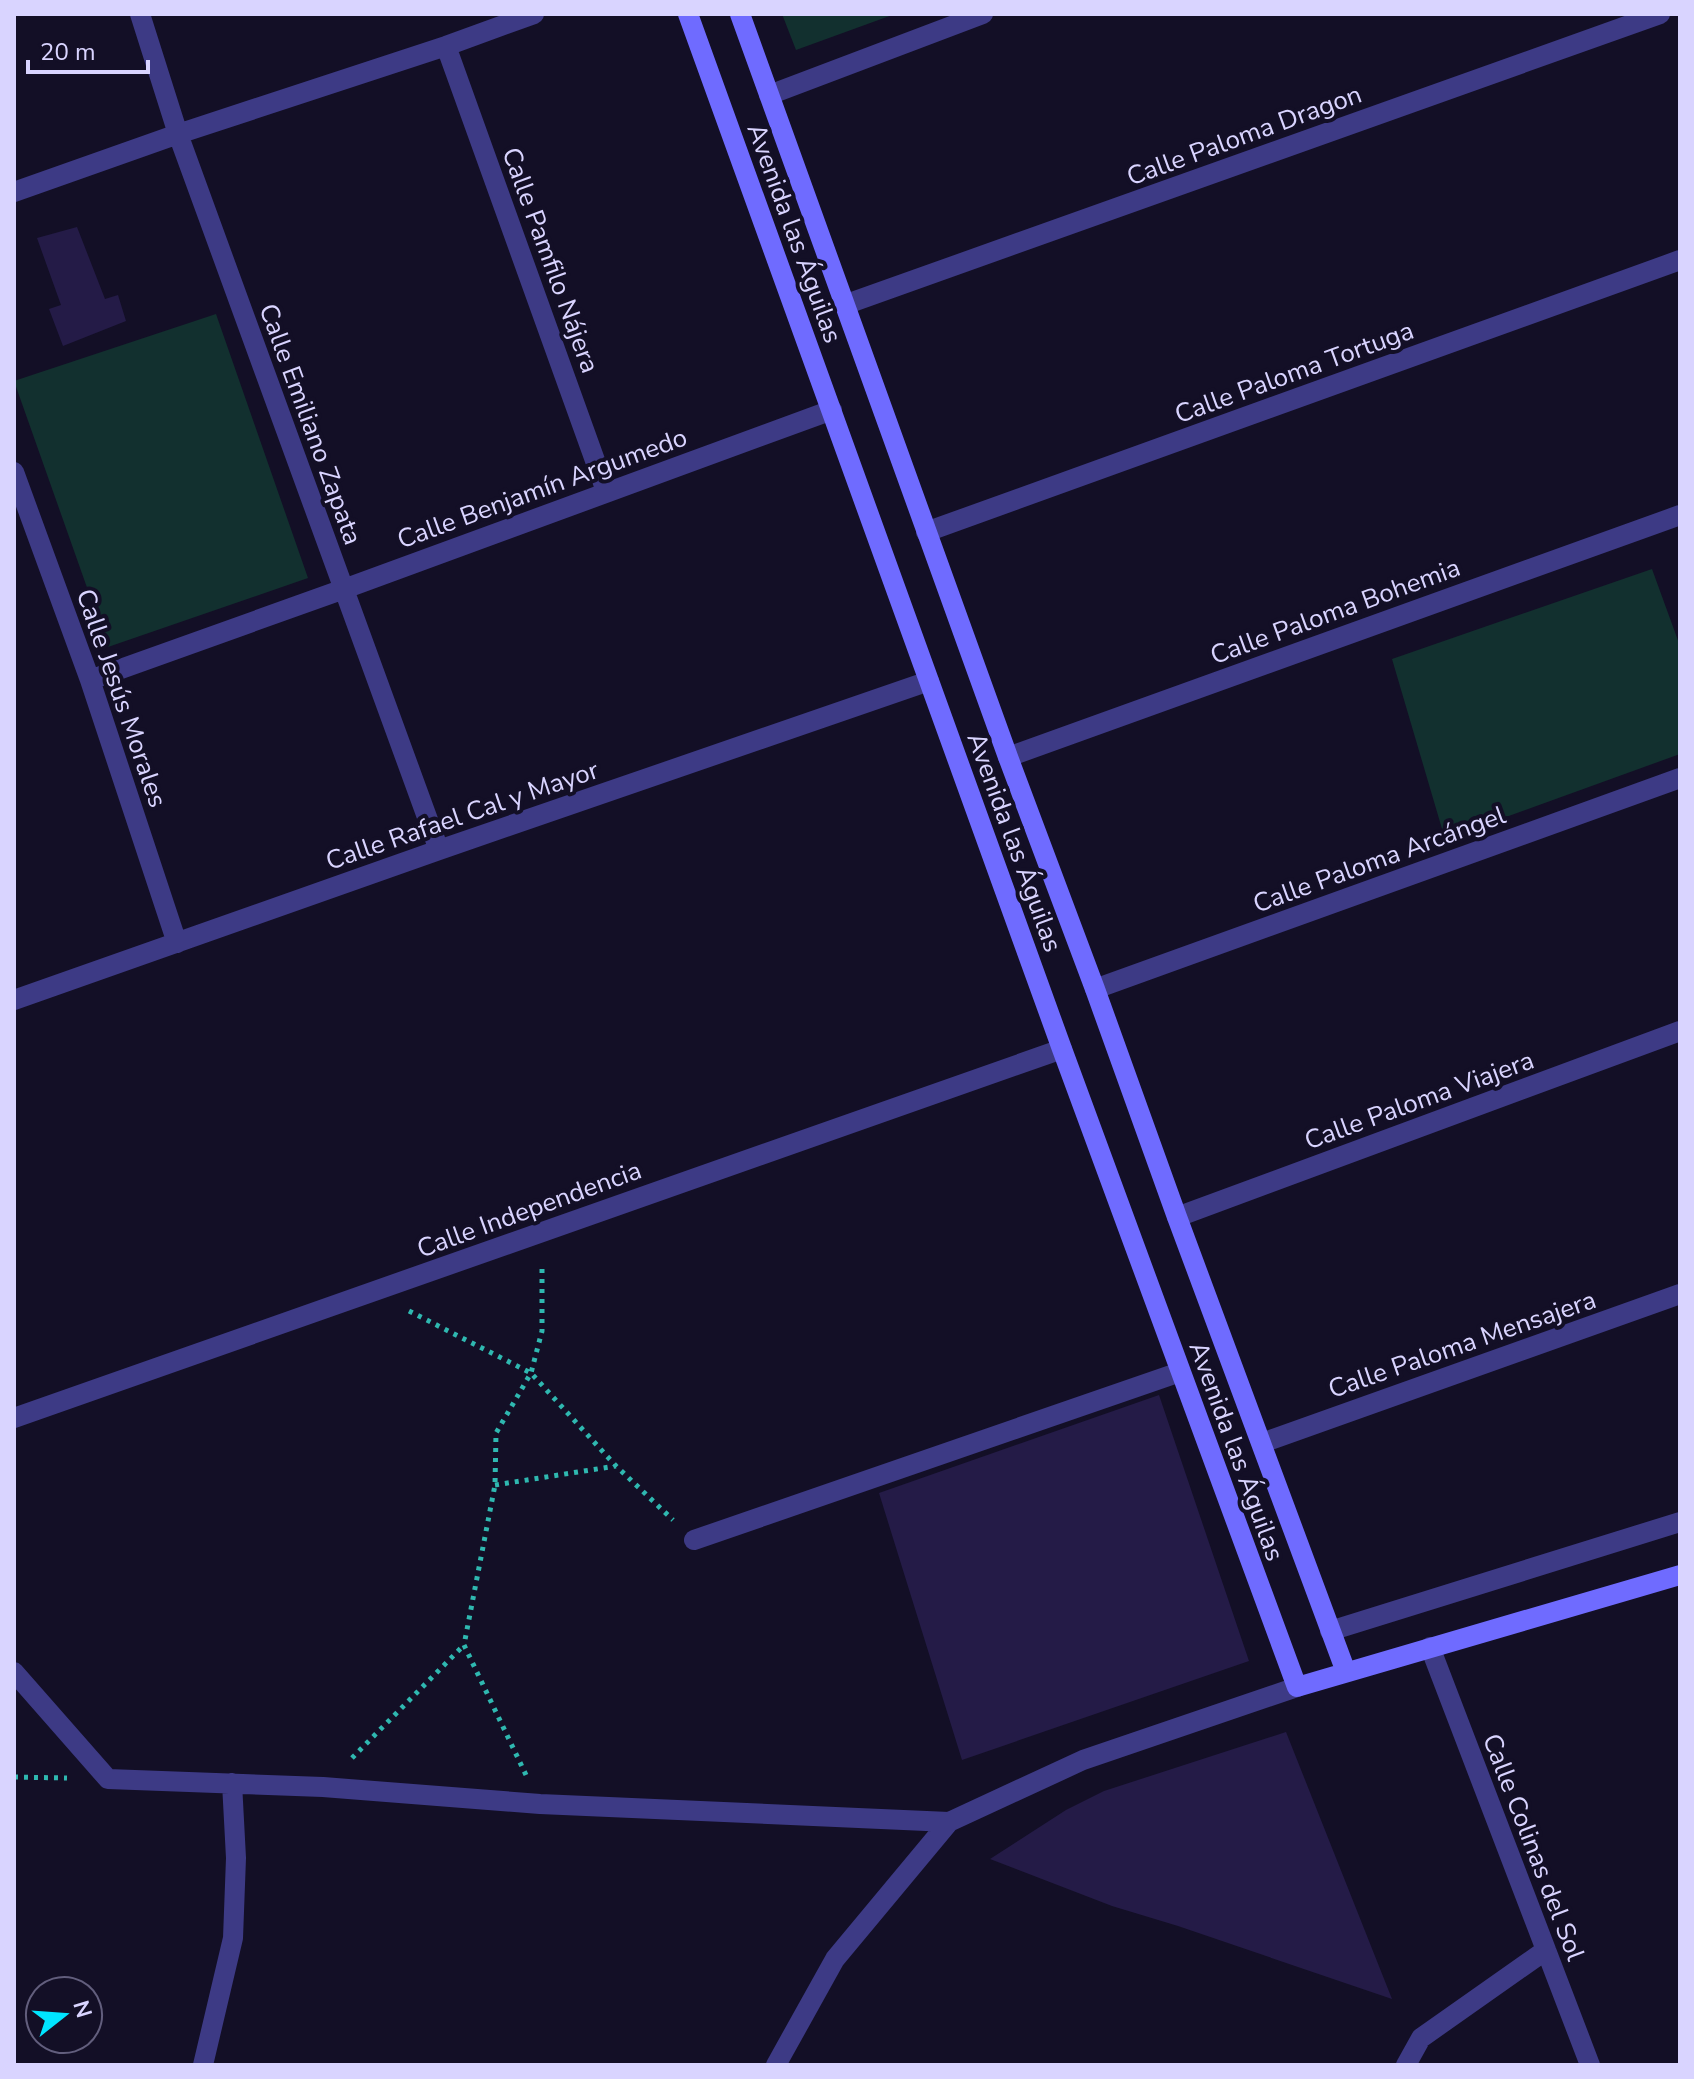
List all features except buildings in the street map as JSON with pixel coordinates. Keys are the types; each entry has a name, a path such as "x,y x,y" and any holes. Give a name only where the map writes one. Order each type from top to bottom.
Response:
{"street":[{"name":"Calle Emiliano Zapata","path":"140,14 178,134 439,850"},
{"path":"14,192 534,14"},
{"name":"Avenida las Águilas","path":"688,14 1062,1049 1297,1687"},
{"name":"Avenida las Águilas","path":"740,14 1008,757 1346,1672"},
{"path":"769,95 983,14"},
{"name":"Calle Paloma Dragon","path":"844,305 1660,14"},
{"name":"Calle Pamfilo Nájera","path":"446,46 606,491"},
{"name":"Calle Paloma Tortuga","path":"926,532 1680,260"},
{"name":"Calle Benjamín Argumedo","path":"90,680 832,410"},
{"name":"Calle Jesús Morales","path":"14,472 90,680 177,943"},
{"name":"Calle Paloma Bohemia","path":"1008,757 1680,515"},
{"name":"Calle Rafael Cal y Mayor","path":"14,1000 929,681"},
{"name":"Calle Paloma Arcángel","path":"1095,989 1680,778"},
{"name":"Calle Paloma Viajera","path":"1177,1217 1680,1031"},
{"name":"Calle Independencia","path":"14,1418 1062,1049"},
{"name":"Calle Paloma Mensajera","path":"1262,1443 1680,1294"},
{"path":"694,1540 1180,1372"},
{"path":"1330,1631 1680,1522"},
{"path":"776,2065 835,1959 949,1822 1083,1760 1297,1687 1680,1575"},
{"name":"Calle Colinas del Sol","path":"1430,1647 1590,2065"},
{"path":"14,1672 108,1779 323,1787 540,1804 949,1822"},
{"path":"203,2065 233,1938 236,1858 232,1783"},
{"path":"1406,2065 1421,2038 1546,1950"}],"path":[{"path":"323,1787 464,1645 495,1485 496,1433 531,1373 542,1331 542,1231"},
{"path":"372,1292 531,1373 616,1466 694,1540"},
{"path":"495,1485 616,1466"},
{"path":"464,1645 540,1804"},
{"path":"14,1777 108,1779"}],"green space":[{"path":"782,14 895,14 796,50"},
{"path":"216,314 308,578 108,647 14,381"},
{"path":"1652,569 1680,646 1680,754 1445,839 1392,659"}]}
